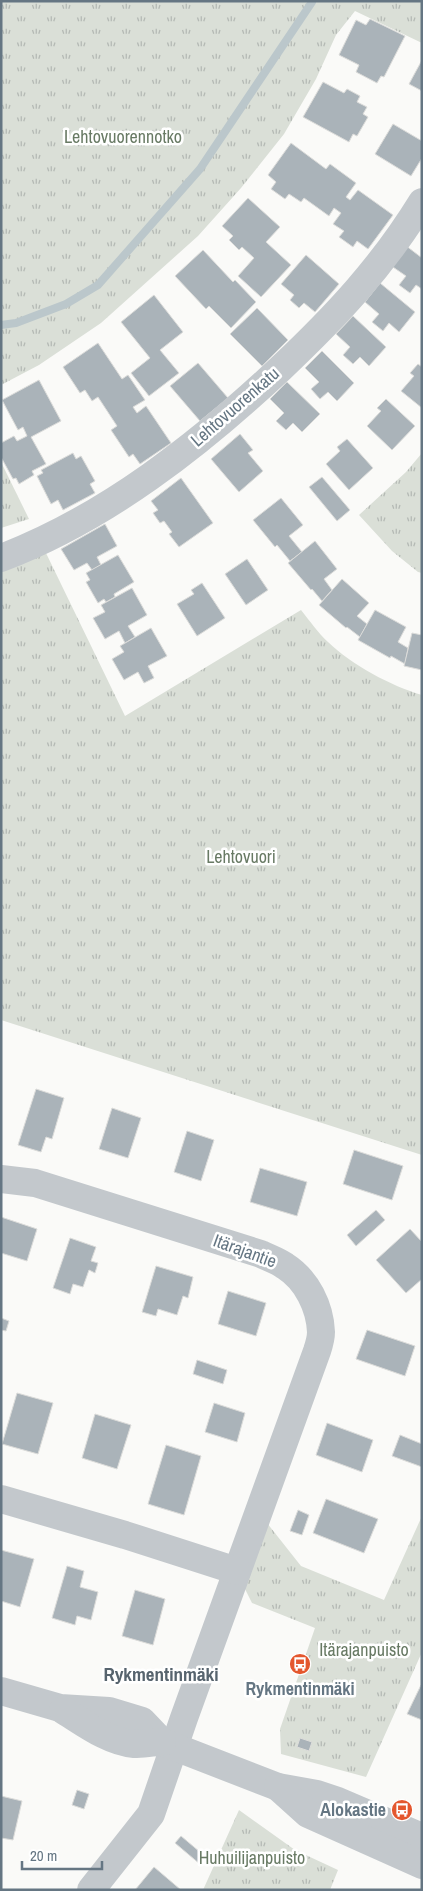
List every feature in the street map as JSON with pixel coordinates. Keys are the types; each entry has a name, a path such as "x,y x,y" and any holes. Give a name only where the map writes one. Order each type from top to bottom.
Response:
{"street":[{"name":"Lehtovuorenkatu","path":"1,558 56,533 107,505 160,469 236,411 330,322 402,234 422,202"},
{"name":"Itärajantie","path":"1,1178 35,1183 261,1254 286,1266 300,1280 311,1295 318,1313 321,1334 317,1352 238,1571 168,1744"},
{"path":"1,1500 125,1535 238,1571"},
{"path":"1,1691 60,1708 100,1732 118,1739 134,1744 168,1744 278,1787 317,1794 338,1801 422,1837"},
{"path":"91,1890 151,1814 168,1744"},
{"path":"278,1787 308,1814 422,1865"}],"green space":[{"name":"Lehtovuorennotko","path":"1,1 422,1 422,43 355,11 336,35 316,79 284,134 241,188 198,236 101,323 39,365 1,385"},
{"path":"422,453 422,573 418,572 392,551 359,515 406,472"},
{"path":"1,462 29,519 1,528"},
{"name":"Lehtovuori","path":"45,551 125,716 301,610 317,631 348,659 385,680 422,695 422,1155 1,1020 1,567"},
{"name":"Itärajanpuisto","path":"422,1516 422,1652 366,1777 281,1754 280,1729 315,1628 252,1603 244,1587 267,1523 301,1566 384,1600"},
{"name":"Huhuilijanpuisto","path":"239,1810 295,1850 338,1870 330,1890 203,1890"}],"building":[{"path":"370,19 405,36 384,77 381,76 377,83 356,72 359,65 339,55 356,20 366,25"},
{"path":"422,60 422,91 409,84"},
{"path":"323,82 344,93 347,89 360,96 357,102 367,107 363,114 368,117 357,136 353,134 349,142 303,117"},
{"path":"393,124 422,141 422,158 411,176 375,154"},
{"path":"291,143 326,169 330,164 356,183 346,197 350,200 358,190 393,215 368,249 357,241 353,247 339,237 344,231 333,224 341,213 334,208 329,216 304,198 301,202 289,194 285,199 271,189 276,182 268,175"},
{"path":"248,198 280,227 266,242 291,265 261,297 238,276 254,258 242,247 239,250 229,240 233,236 222,226"},
{"path":"405,245 422,258 422,289 416,285 410,293 399,285 406,276 390,265"},
{"path":"203,250 233,282 235,280 256,302 231,328 209,306 206,309 175,276"},
{"path":"306,255 339,284 315,312 304,303 299,308 290,300 294,295 281,284"},
{"path":"380,283 415,312 399,332 389,323 383,331 372,322 379,314 365,302"},
{"path":"154,295 183,332 160,350 179,373 149,396 131,373 150,358 121,322"},
{"path":"257,308 288,340 262,366 230,334"},
{"path":"353,316 386,347 369,366 360,357 353,364 343,355 350,347 336,334"},
{"path":"98,343 122,379 128,375 145,400 133,407 137,413 146,406 171,443 140,464 133,454 129,457 111,430 117,426 98,397 92,401 85,390 80,393 63,367"},
{"path":"322,351 354,383 337,401 328,392 320,399 311,389 319,382 305,368"},
{"path":"198,363 228,398 200,421 170,386"},
{"path":"418,364 422,367 422,408 401,391 414,376 410,373"},
{"path":"39,380 61,421 31,437 46,464 32,471 34,475 19,484 16,478 13,479 1,457 1,443 14,436 17,441 27,436 23,427 18,430 2,400"},
{"path":"287,382 320,414 302,432 293,423 286,430 276,421 284,413 270,399"},
{"path":"386,399 415,426 392,450 367,426 381,411 377,408"},
{"path":"240,434 253,450 248,453 263,471 239,492 211,459"},
{"path":"347,439 373,468 349,490 326,464 340,451 337,447"},
{"path":"73,453 76,459 81,456 95,481 90,484 95,493 63,510 58,500 51,504 37,476 43,473 41,470"},
{"path":"322,477 350,510 337,521 309,487"},
{"path":"181,478 213,523 179,547 169,534 172,532 164,521 160,523 153,513 158,510 151,501"},
{"path":"281,498 303,525 289,536 302,552 290,561 277,545 275,547 253,520"},
{"path":"105,524 117,546 97,557 101,565 92,570 87,563 74,570 61,549"},
{"path":"315,541 337,569 324,579 332,590 322,601 288,563"},
{"path":"118,555 134,582 114,594 115,597 106,602 104,599 98,603 86,582 90,580 86,573"},
{"path":"247,559 268,590 246,605 225,574"},
{"path":"342,579 369,603 357,616 367,624 360,637 346,628 319,605"},
{"path":"202,583 225,618 197,636 177,604 194,594 191,590"},
{"path":"132,588 147,615 128,626 135,637 125,643 119,631 105,639 93,618 105,612 101,605"},
{"path":"375,610 406,627 398,642 408,648 405,664 358,640"},
{"path":"151,628 167,656 148,666 154,678 144,683 138,672 124,680 112,659 124,652 120,646"},
{"path":"412,633 422,635 422,670 404,666"},
{"path":"36,1089 64,1098 52,1139 46,1137 41,1152 18,1145"},
{"path":"112,1108 141,1118 128,1158 99,1149"},
{"path":"187,1131 214,1140 201,1181 174,1172"},
{"path":"354,1150 403,1166 392,1200 343,1184"},
{"path":"260,1168 307,1182 297,1216 250,1202"},
{"path":"376,1210 385,1220 356,1246 347,1235"},
{"path":"1,1217 37,1229 27,1261 1,1253"},
{"path":"410,1229 422,1242 422,1279 406,1293 376,1260"},
{"path":"70,1238 96,1247 91,1261 98,1263 95,1273 89,1270 83,1287 73,1284 70,1294 53,1288"},
{"path":"156,1266 193,1277 188,1298 183,1296 177,1315 158,1309 156,1316 142,1312"},
{"path":"228,1291 266,1303 256,1336 218,1324"},
{"path":"1,1318 9,1321 6,1331 1,1330"},
{"path":"367,1330 415,1346 405,1376 356,1359"},
{"path":"197,1360 227,1370 223,1384 193,1374"},
{"path":"17,1393 53,1403 38,1454 2,1444"},
{"path":"214,1403 245,1413 237,1442 205,1432"},
{"path":"95,1414 131,1425 117,1469 82,1458"},
{"path":"327,1423 373,1440 362,1472 316,1455"},
{"path":"400,1435 422,1444 422,1467 392,1456"},
{"path":"166,1445 201,1456 184,1515 148,1504"},
{"path":"326,1499 378,1519 364,1553 313,1533"},
{"path":"298,1510 309,1515 302,1535 290,1531"},
{"path":"1,1550 34,1559 20,1607 1,1601"},
{"path":"67,1566 84,1571 80,1587 98,1592 91,1620 77,1616 75,1625 52,1618"},
{"path":"135,1590 165,1599 153,1645 122,1636"},
{"path":"422,1686 422,1720 407,1714"},
{"path":"300,1738 312,1742 309,1751 297,1747"},
{"path":"77,1790 89,1794 84,1809 72,1805"},
{"path":"1,1796 22,1801 13,1840 1,1838"},
{"path":"396,1804 410,1811 408,1816 393,1810"},
{"path":"181,1836 207,1858 201,1865 175,1843"},
{"path":"154,1867 181,1890 135,1890"}],"waterway":[{"path":"1,325 16,323 66,304 98,285 200,169 312,2"}],"place":[{"name":"Rykmentinmäki","path":"300,1664"},
{"name":"Alokastie","path":"402,1810"}],"district":[{"name":"Rykmentinmäki","path":"161,1674"}]}
